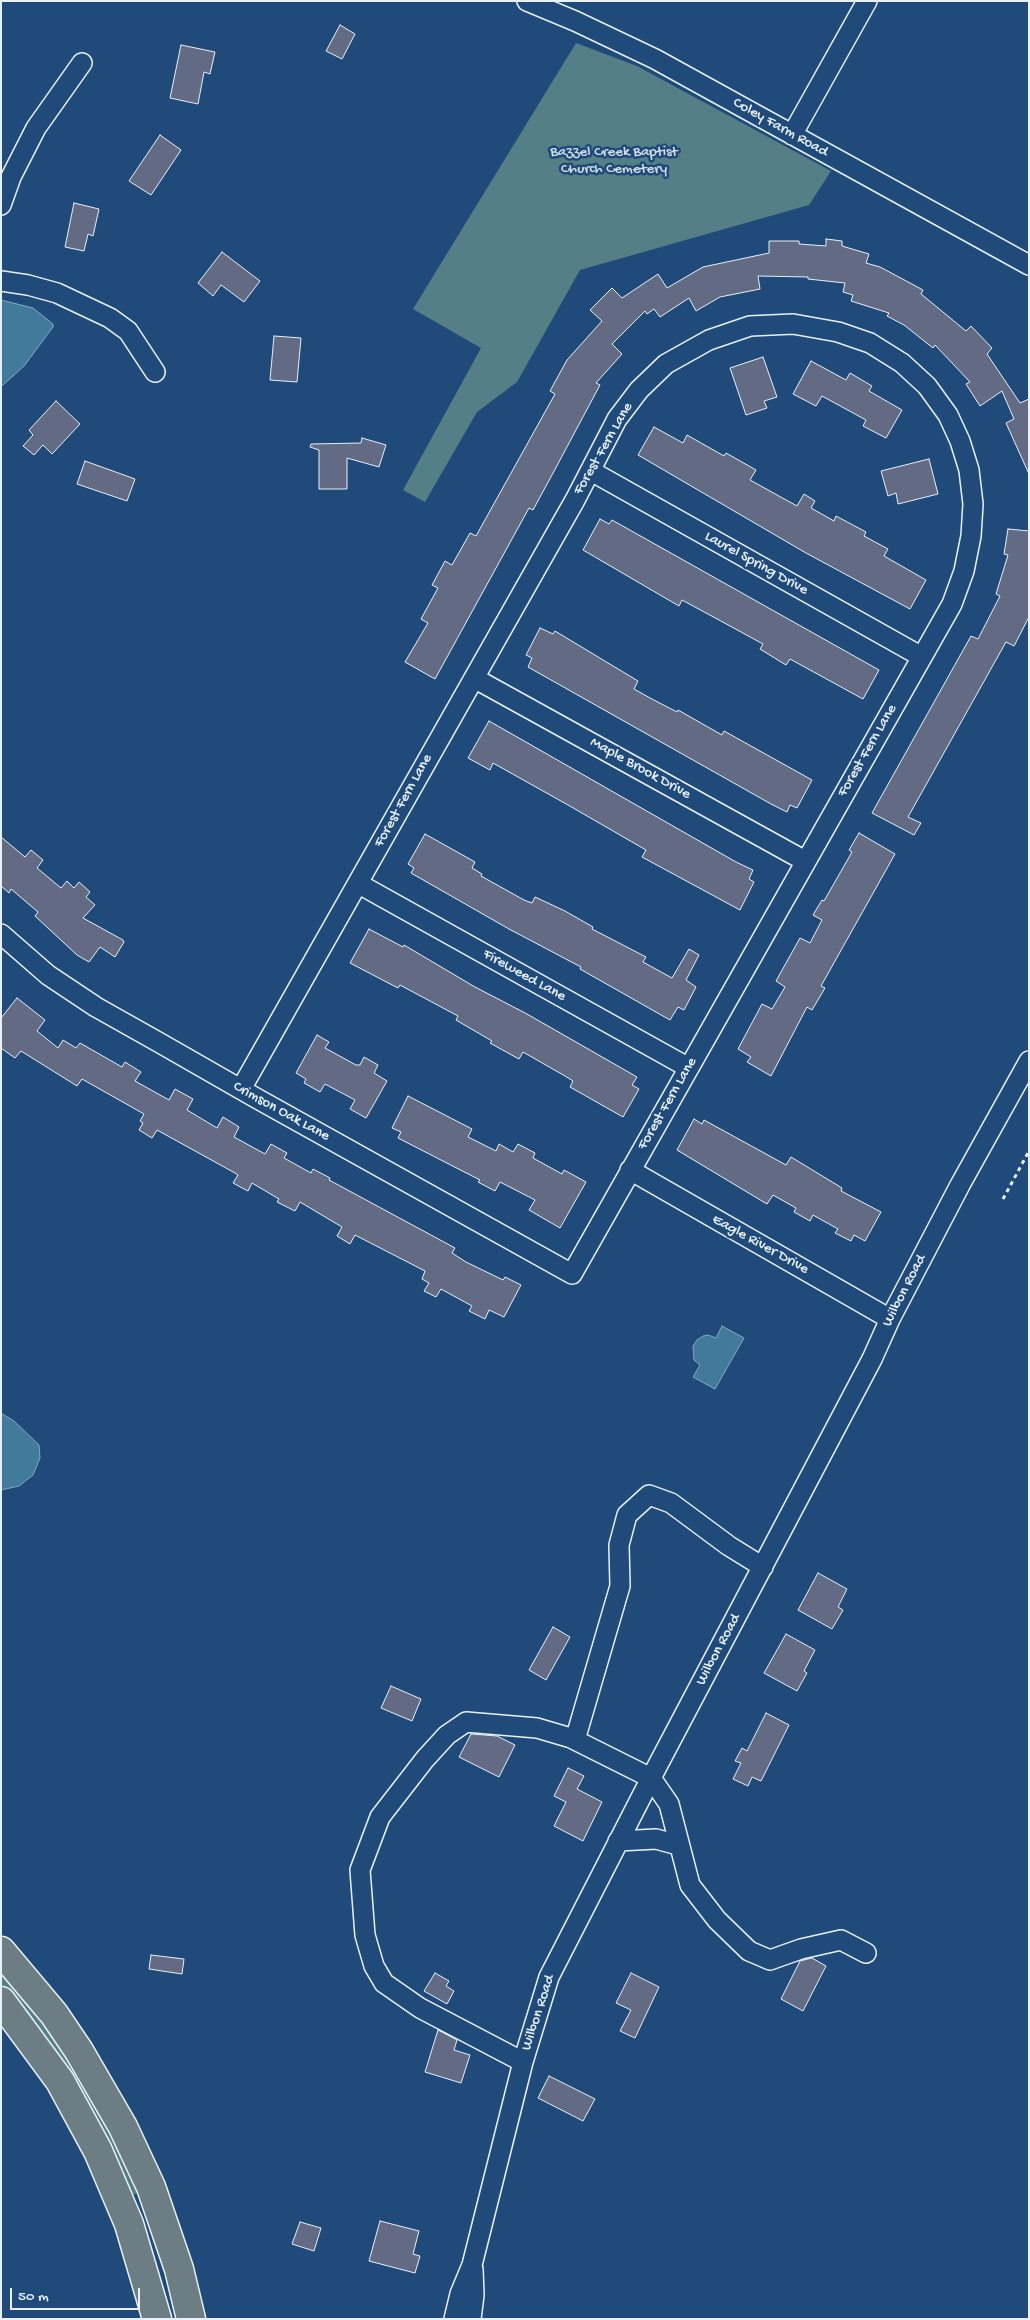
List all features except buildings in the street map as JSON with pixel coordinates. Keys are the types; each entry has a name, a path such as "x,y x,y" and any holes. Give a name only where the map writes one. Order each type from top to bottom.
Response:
{"highway":[{"path":"1,1951 54,2014 99,2084 123,2127 151,2187 179,2269 191,2319"},
{"path":"1,2001 60,2081 98,2151 129,2224 157,2319"}],"street":[{"path":"792,134 867,1"},
{"name":"Coley Farm Road","path":"536,3 654,59 1029,265"},
{"path":"1,204 11,177 32,135 82,63"},
{"path":"1,281 28,285 57,293 110,318 128,331 154,372"},
{"name":"Forest Fern Lane","path":"241,1089 359,884 591,471 618,419 639,390 666,364 709,340 750,326 793,324 838,332 870,343 902,363 927,386 948,415 960,441 969,470 973,504 971,536 964,571 952,604 572,1274"},
{"name":"Laurel Spring Drive","path":"591,471 922,657"},
{"name":"Maple Brook Drive","path":"474,678 805,861"},
{"name":"Fireweed Lane","path":"359,884 689,1068"},
{"name":"Crimson Oak Lane","path":"1,934 48,974 96,1007 572,1274"},
{"name":"Wilbon Road","path":"454,2319 460,2294 472,2265 523,2062 549,1977 618,1841 872,1359 960,1184 1029,1061"},
{"name":"Eagle River Drive","path":"630,1170 890,1320"},
{"path":"576,1740 620,1586 619,1545 627,1515 648,1495 671,1503 729,1546 763,1567"},
{"path":"523,2062 420,2008 384,1983 374,1966 365,1935 360,1870 380,1817 446,1736 466,1722 537,1728 576,1740 651,1778 669,1804 678,1845 690,1884 717,1920 749,1951 770,1960 801,1949 841,1940 866,1953"},
{"path":"618,1841 656,1839 678,1845"},
{"name":"Wilbon Road","path":"471,2319 474,2295 472,2265"}],"path":[{"path":"1003,1199 1029,1151"}],"green space":[{"name":"Bazzel Creek Baptist Church Cemetery","path":"576,43 637,66 831,171 809,205 580,270 517,382 477,412 425,502 403,490 481,348 413,309"},
{"path":"1,1966 22,1991 80,2072 141,2192 133,2195 110,2152 22,2011 1,1985"}],"water":[{"path":"1,300 33,308 53,324 53,327 24,366 3,385 1,385"},
{"path":"722,1326 744,1338 715,1389 693,1377 700,1365 694,1360 693,1346 703,1336 708,1335 716,1338"},
{"path":"1,1413 14,1421 39,1445 40,1458 33,1475 19,1486 1,1490"}]}
